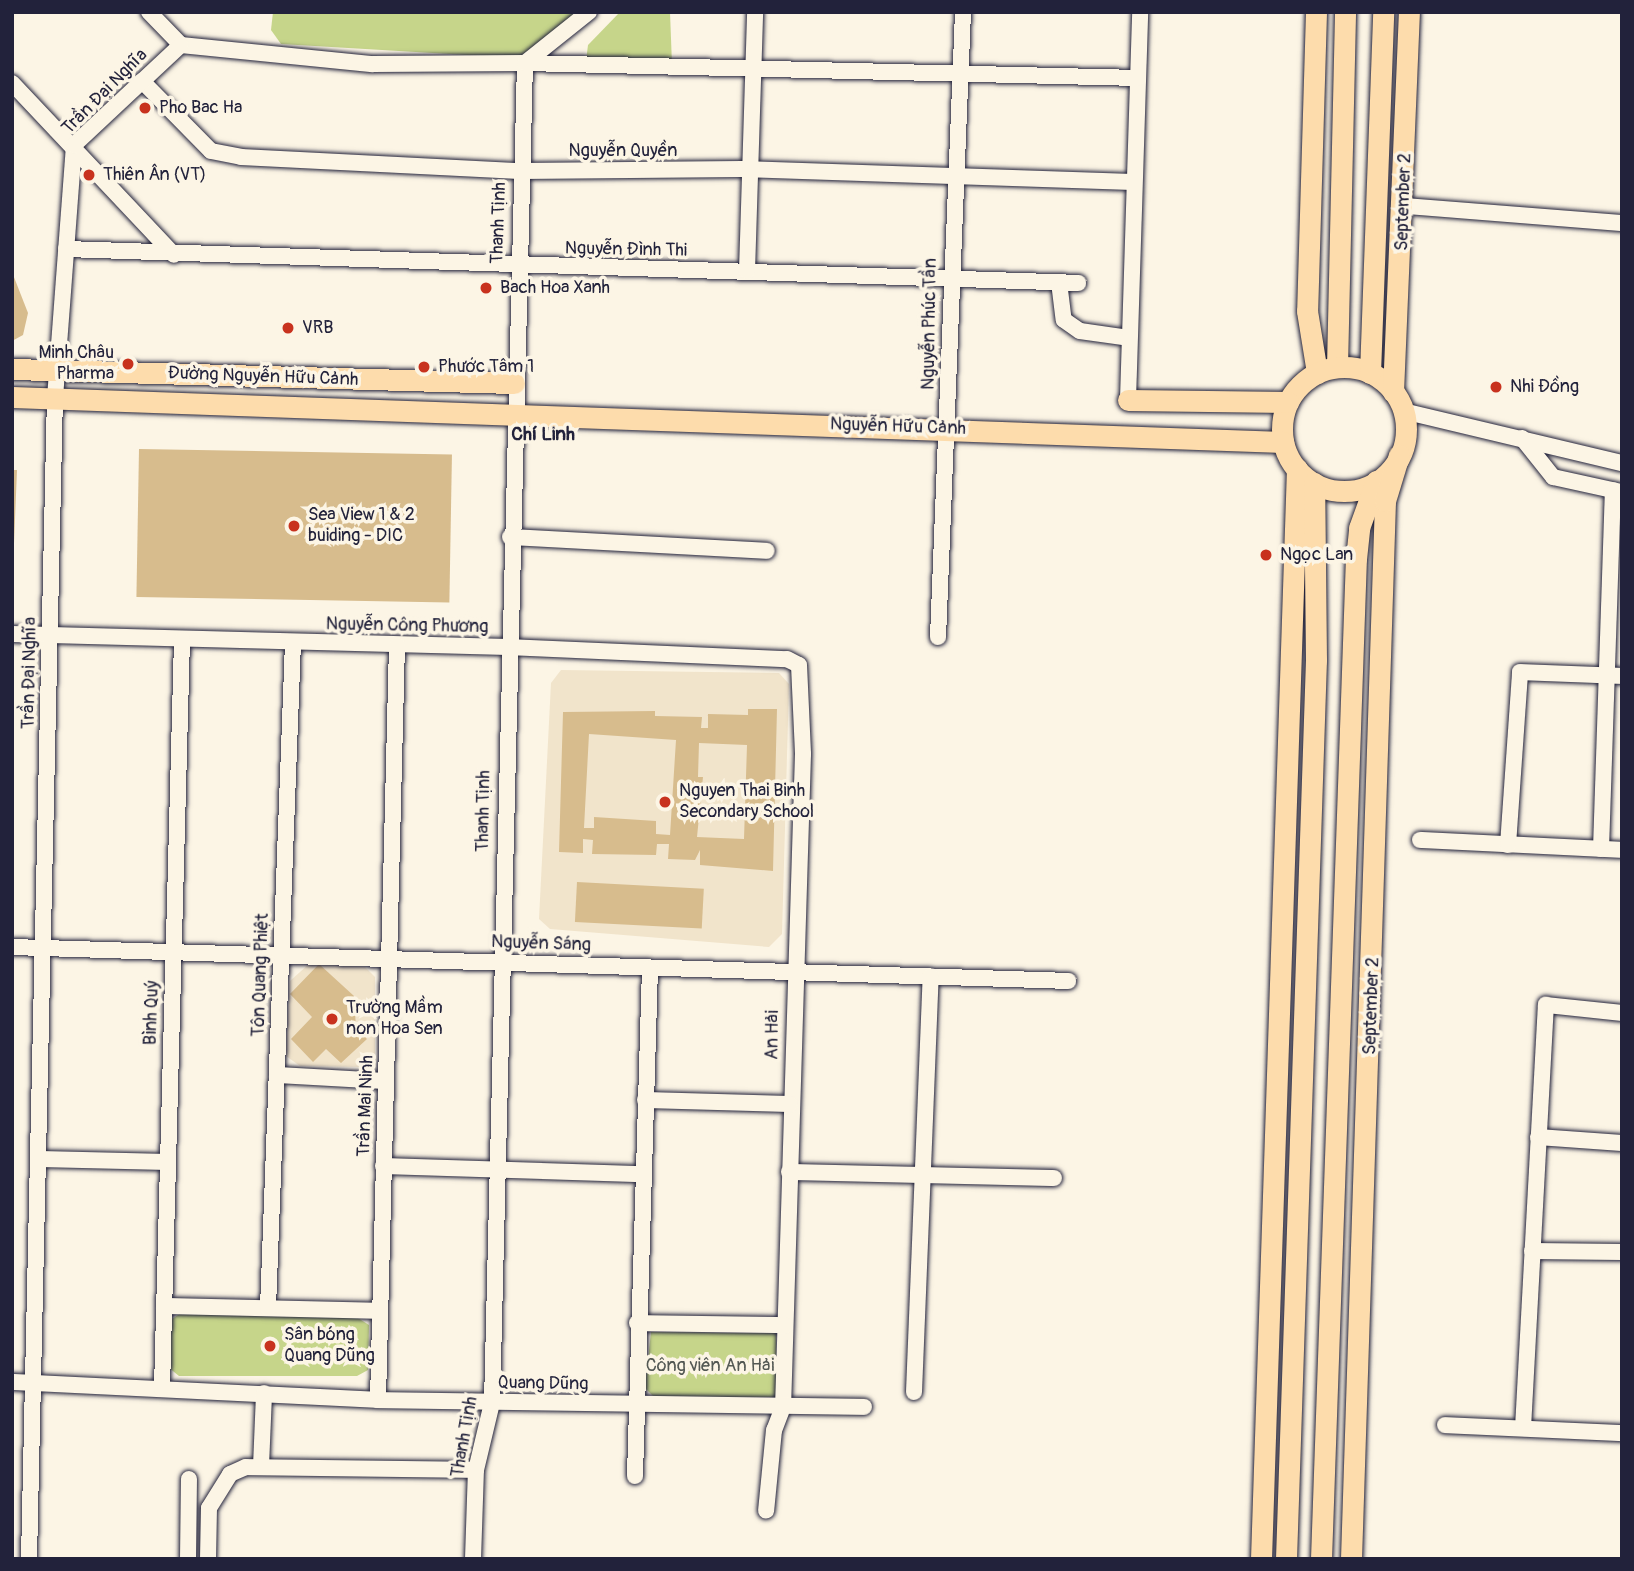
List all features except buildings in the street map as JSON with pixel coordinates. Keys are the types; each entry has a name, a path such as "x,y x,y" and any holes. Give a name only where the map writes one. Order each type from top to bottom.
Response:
{"main road":[{"path":"1316,12 1307,311 1327,370"},
{"path":"1327,370 1345,12"},
{"name":"September 2","path":"1370,373 1383,12"},
{"name":"September 2","path":"1398,402 1406,206 1409,12"},
{"name":"Đường Nguyễn Hữu Cảnh","path":"12,369 514,383"},
{"path":"1128,400 1288,402 1327,370 1370,373 1398,402 1399,455 1376,481 1345,490 1314,483 1297,469 1283,442 1288,402"},
{"name":"Đường Nguyễn Hữu Cảnh","path":"12,397 513,412"},
{"name":"Nguyễn Hữu Cảnh","path":"513,412 1283,442"},
{"name":"September 2","path":"1351,1559 1373,988 1385,501 1399,455"},
{"path":"1261,1559 1276,986 1297,469"},
{"name":"September 2","path":"1321,1559 1356,559 1359,528 1376,481"},
{"path":"1286,1559 1316,660 1314,483"},
{"path":"1276,986 1307,986"},
{"path":"1342,986 1373,988"},
{"path":"1327,1419 1356,1419"},
{"path":"1264,1421 1291,1421"}],"street":[{"path":"149,12 181,45 373,64 525,63 755,67 1138,78"},
{"path":"525,63 589,12"},
{"path":"747,271 755,12"},
{"name":"Nguyễn Phúc Tần","path":"939,637 948,277 958,180 963,12"},
{"path":"1128,400 1140,12"},
{"name":"Trần Đại Nghĩa","path":"29,1559 45,947 55,398 74,145 181,45"},
{"name":"Thanh Tịnh","path":"473,1559 476,1470 492,1403 513,412 525,63"},
{"name":"Nguyễn Quyền","path":"142,81 211,151 520,171 749,169 958,180 1133,182"},
{"path":"12,83 74,145 174,255"},
{"path":"1406,206 1622,223"},
{"name":"Nguyễn Đình Thi","path":"66,249 517,268 747,271 1078,283"},
{"path":"1059,282 1064,320 1080,331 1129,338"},
{"path":"1398,402 1522,438 1622,463"},
{"path":"1522,438 1553,477 1617,491 1615,676 1601,849"},
{"path":"510,537 767,551"},
{"name":"Nguyễn Công Phương","path":"12,635 508,647 787,659 799,665"},
{"name":"Bình Quý","path":"162,1388 182,640"},
{"name":"Tôn Quang Phiệt","path":"268,1308 293,643"},
{"name":"Trần Mai Ninh","path":"378,1400 397,645"},
{"name":"An Hải","path":"766,1511 774,1430 783,1407 794,972 803,754 799,665"},
{"path":"1508,845 1520,672 1615,676"},
{"path":"1420,840 1622,850"},
{"name":"Nguyễn Sáng","path":"12,947 1068,981"},
{"path":"635,1476 635,1404 650,968"},
{"path":"914,1392 931,976"},
{"path":"1523,1428 1546,1005 1622,1013"},
{"path":"277,1076 386,1081"},
{"path":"645,1100 790,1104"},
{"path":"1538,1137 1622,1143"},
{"path":"40,1159 168,1162"},
{"path":"383,1166 495,1167 643,1174"},
{"path":"789,1172 1054,1178"},
{"path":"1532,1251 1622,1252"},
{"path":"164,1306 379,1311"},
{"path":"638,1323 785,1325"},
{"name":"Quang Dũng","path":"12,1382 378,1400 864,1407"},
{"path":"261,1466 264,1394"},
{"path":"1445,1425 1622,1433"},
{"path":"208,1559 209,1508 217,1489 230,1474 261,1466 476,1470"},
{"path":"188,1559 189,1479"}],"shaded area":[{"name":"Nguyen Thai Binh Secondary School","path":"561,670 779,673 789,684 782,934 769,947 550,929 539,919 551,683"},
{"name":"Trường Mầm non Hoa Sen","path":"310,963 365,967 375,977 375,1059 364,1067 300,1066 286,1056 290,981"}],"green space":[{"path":"273,12 581,12 531,55 500,57 281,44 271,30"},
{"path":"620,12 670,12 672,65 586,61 588,45"},
{"path":"181,1313 358,1318 369,1325 368,1370 357,1376 179,1376 168,1367 169,1321"},
{"name":"Công viên An Hải","path":"651,1332 776,1333 777,1397 655,1398 645,1388"}],"place":[{"name":"Pho Bac Ha","path":"145,108"},
{"name":"Thiên Ân (VT)","path":"89,175"},
{"name":"Bach Hoa Xanh","path":"486,288"},
{"name":"VRB","path":"288,328"},
{"name":"Minh Châu Pharma","path":"128,364"},
{"name":"Phước Tâm 1","path":"424,367"},
{"name":"Nhi Đồng","path":"1496,387"},
{"name":"Sea View 1 & 2 buiding - DIC","path":"294,526"},
{"name":"Ngọc Lan","path":"1266,555"},
{"name":"Nguyen Thai Binh Secondary School","path":"665,802"},
{"name":"Trường Mầm non Hoa Sen","path":"332,1019"},
{"name":"Sân bóng Quang Dũng","path":"270,1346"}],"district":[{"name":"Chí Linh","path":"543,435"}]}
